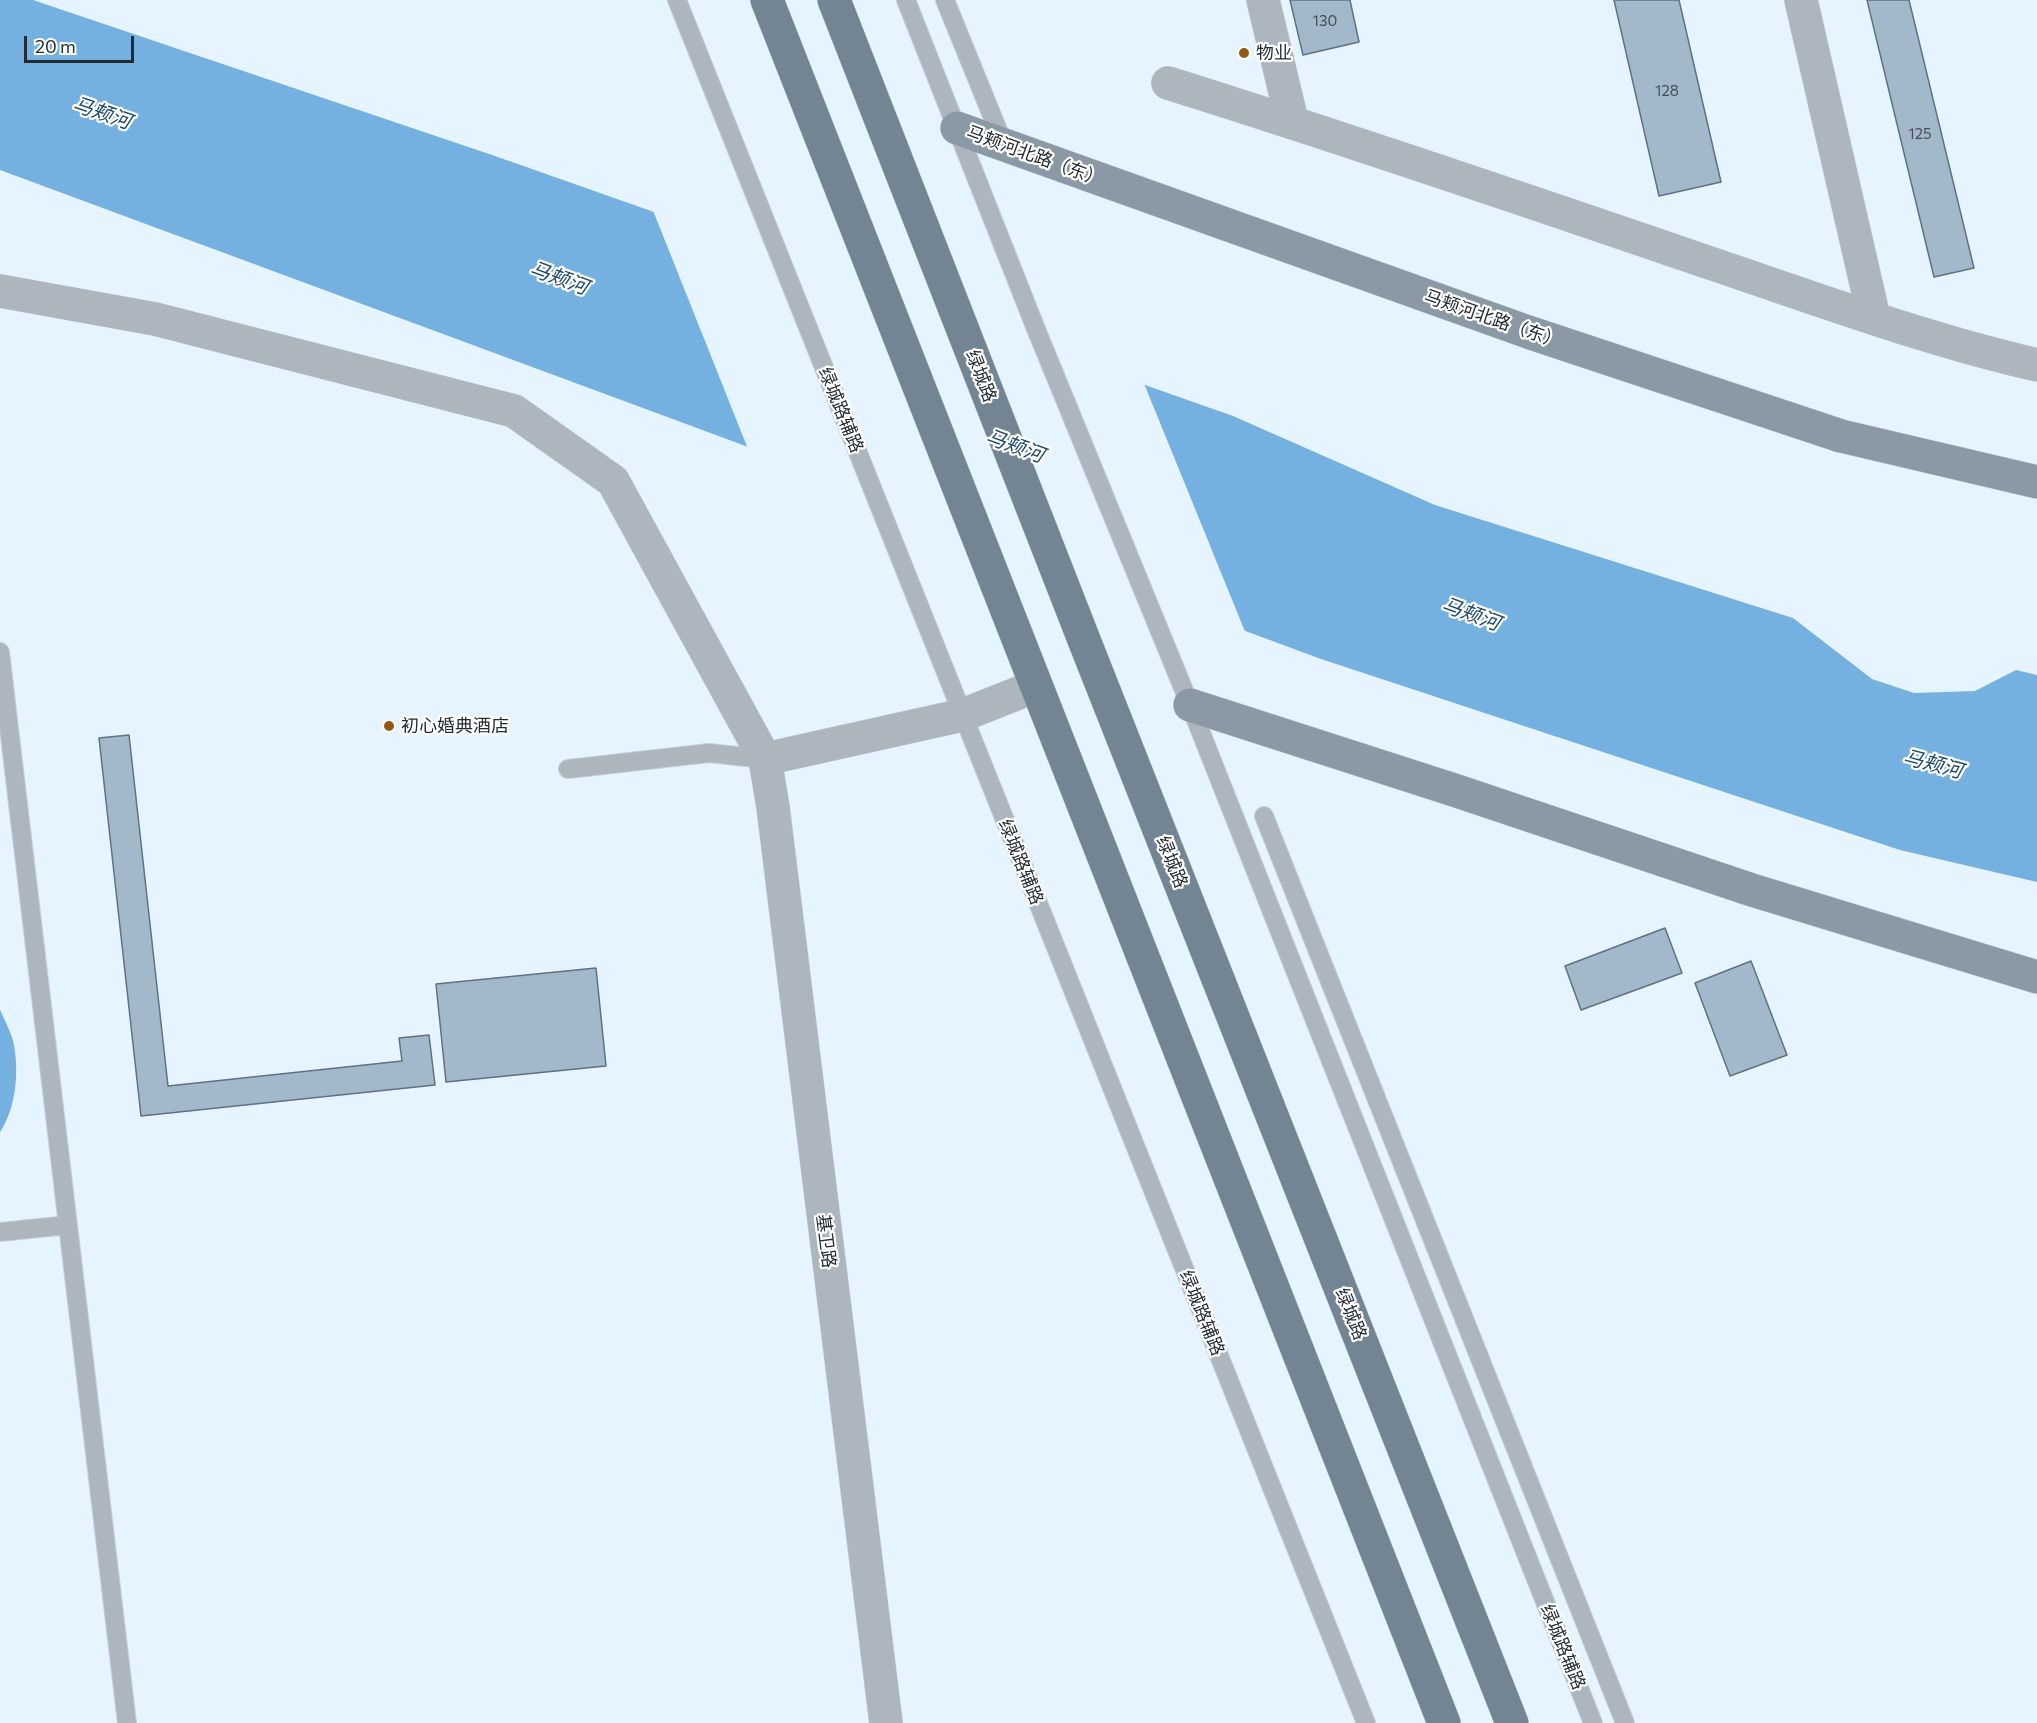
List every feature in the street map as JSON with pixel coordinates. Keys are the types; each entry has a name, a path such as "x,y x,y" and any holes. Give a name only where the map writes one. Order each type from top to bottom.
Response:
{"main road":[{"path":"767,0 1444,1723"},
{"name":"绿城路","path":"834,0 1512,1723"}],"street":[{"path":"1263,0 1292,121"},
{"path":"1801,0 1874,318"},
{"path":"1168,82 1292,121 1874,318 1974,350 2037,365"},
{"name":"马颊河北路（东）","path":"957,128 1528,332 1841,436 2037,482"},
{"path":"0,291 155,319 514,411 613,481 765,759 963,715 1036,686"},
{"path":"1190,705 1752,890 2037,977"},
{"name":"基卫路","path":"765,759 886,1723"}],"lane":[{"name":"绿城路辅路","path":"677,0 1366,1723"},
{"name":"绿城路辅路","path":"906,0 1036,329 1190,705 1593,1723"},
{"path":"945,0 1004,145"},
{"path":"0,652 127,1723"},
{"path":"568,769 709,753 765,759"},
{"path":"1264,816 1625,1723"},
{"path":"0,1232 68,1225"}],"water":[{"name":"马颊河","path":"0,0 33,0 495,156 1233,416 1435,505 1793,618 1872,679 1914,693 1975,691 2016,670 2037,675 2037,882 1900,850 1321,659 0,170"},
{"path":"0,1010 13,1041 16,1079 10,1112 0,1132"}],"pier":[{"path":"652,208 1143,381 1246,634 748,449"}],"building":[{"path":"1290,0 1350,0 1359,42 1303,55"},
{"path":"1614,0 1679,0 1721,182 1659,196"},
{"path":"1867,0 1909,0 1974,268 1934,277"},
{"path":"129,735 168,1086 402,1061 399,1038 429,1035 435,1085 141,1116 99,738"},
{"path":"1665,928 1682,973 1581,1010 1565,966"},
{"path":"1751,961 1787,1055 1730,1076 1695,983"},
{"path":"596,968 606,1066 446,1082 436,984"}],"place":[{"name":"物业","path":"1244,53"},
{"name":"初心婚典酒店","path":"389,726"}]}
